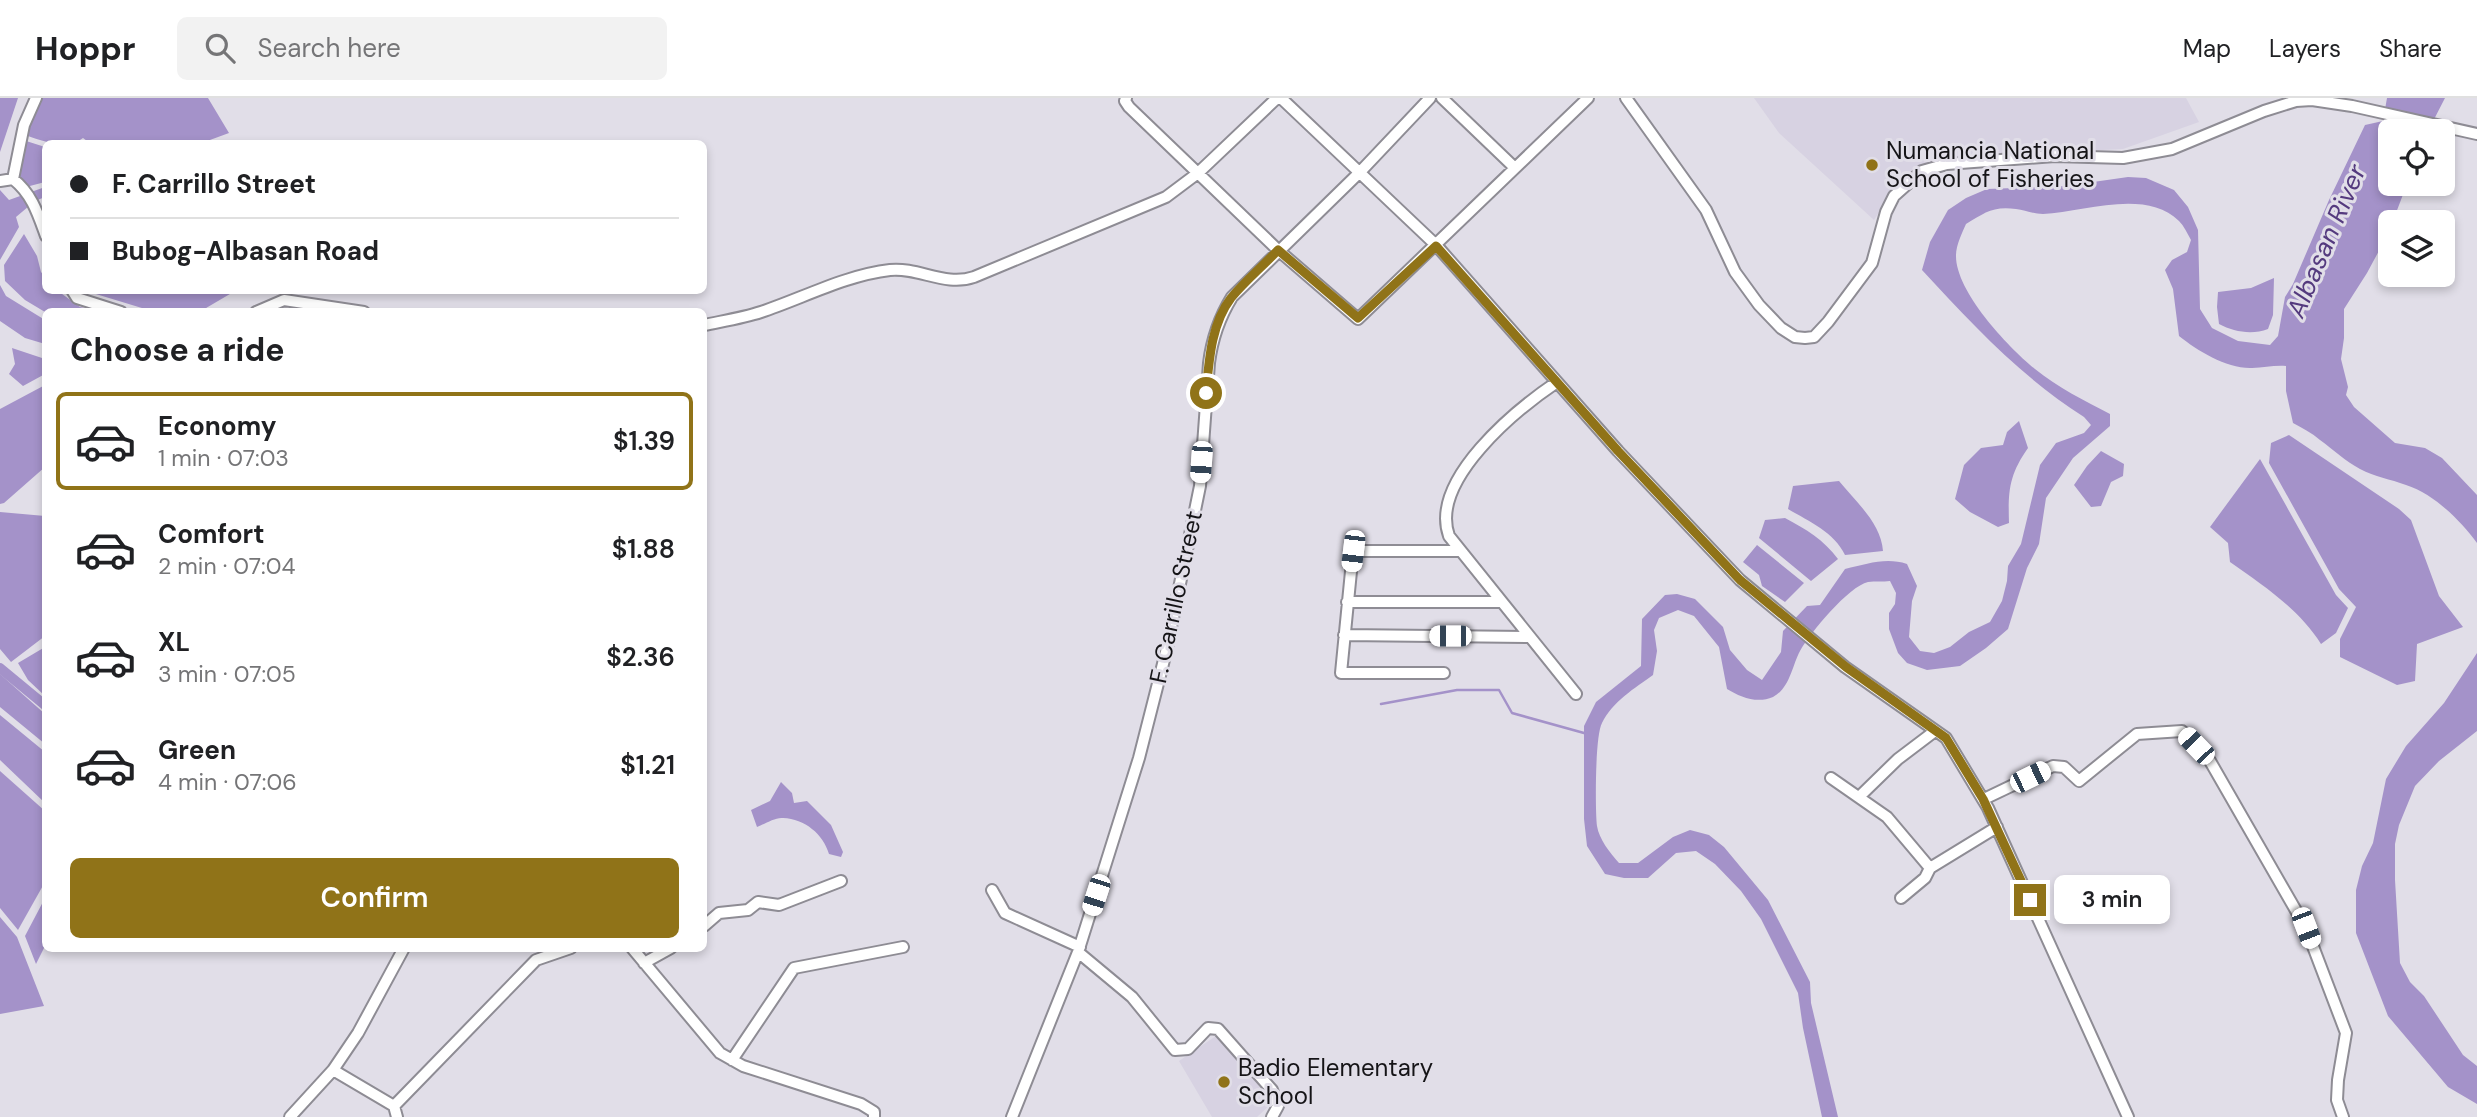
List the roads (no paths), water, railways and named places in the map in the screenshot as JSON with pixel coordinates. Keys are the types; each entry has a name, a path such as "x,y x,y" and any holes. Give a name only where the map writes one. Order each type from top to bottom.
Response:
{"street":[{"path":"13,179 24,125 36,98"},
{"path":"1126,98 1129,107 1278,250 1358,318 1588,98"},
{"path":"707,325 758,313 853,279 888,270 910,270 946,280 962,281 1151,205 1198,173 1279,98 1436,246 1618,451 1740,580 1846,667 1946,738 1997,827 2128,1117"},
{"name":"F. Carrillo Street","path":"1012,1117 1079,949 1139,758 1166,652 1200,485 1211,346 1220,316 1232,297 1360,172 1430,98"},
{"path":"1442,98 1515,168"},
{"path":"1626,98 1706,210 1735,272 1759,305 1781,328 1795,337 1805,338 1814,337 1872,263 1886,212 1895,196 1922,172 1947,164 2055,156 2123,158 2172,149 2296,100 2339,104 2477,134"},
{"path":"0,181 13,179"},
{"path":"13,179 36,208 42,225"},
{"path":"74,294 77,298 108,308"},
{"path":"266,308 284,300 337,308"},
{"path":"1557,382 1518,409 1501,425 1459,477 1450,496 1446,522 1449,536 1576,694"},
{"path":"1444,673 1341,673 1353,551 1461,551"},
{"path":"1347,602 1501,602"},
{"path":"1344,635 1530,637"},
{"path":"1860,796 1898,759 1935,731"},
{"path":"1983,799 2053,766 2064,767 2079,781 2137,734 2182,731 2210,761 2306,928 2346,1033 2337,1100 2343,1117"},
{"path":"1831,778 1887,817 1930,868"},
{"path":"1901,898 1925,878 1930,868 1997,827"},
{"path":"707,923 719,913 748,910 758,902 779,905 841,881"},
{"path":"992,890 1005,913 1079,949 1132,998 1175,1050 1188,1049 1208,1028 1218,1029 1272,1090 1278,1106 1272,1117"},
{"path":"732,1060 794,968 903,947"},
{"path":"290,1117 333,1070 358,1033 402,952"},
{"path":"333,1070 396,1111 536,960 559,952"},
{"path":"635,952 720,1053 743,1066 861,1104 874,1112 874,1117"},
{"path":"644,963 664,952"}],"water":[{"path":"0,98 18,98 0,152"},
{"path":"35,98 208,98 229,133 210,140 83,138 42,140 22,134"},
{"path":"2387,98 2445,98 2434,119 2383,119"},
{"name":"Albasan River","path":"2378,122 2378,196 2402,196 2397,210 2378,210 2378,253 2344,309 2341,359 2348,387 2346,395 2354,407 2395,443 2425,448 2442,458 2477,495 2477,543 2463,525 2427,495 2360,469 2293,423 2286,391 2286,366 2233,366 2204,353 2179,336 2173,289 2165,270 2172,260 2187,252 2191,240 2181,223 2165,211 2132,204 2043,214 2001,209 1989,211 1966,224 1956,255 1964,285 1985,317 2024,359 2062,388 2110,414 2110,426 2073,458 2046,498 2039,544 2027,568 2008,629 1960,666 1927,670 1907,663 1898,653 1889,629 1889,613 1895,604 1896,593 1890,581 1868,582 1860,585 1841,601 1812,633 1779,693 1767,699 1755,700 1727,689 1719,647 1694,616 1678,610 1659,618 1654,630 1657,651 1653,675 1618,702 1602,723 1597,757 1598,831 1605,846 1619,863 1638,863 1673,837 1690,830 1709,835 1724,847 1768,900 1810,982 1811,1003 1838,1117 1822,1117 1798,993 1761,919 1741,891 1715,864 1696,851 1676,853 1648,878 1624,878 1605,874 1587,846 1584,819 1584,726 1596,702 1641,666 1642,619 1665,595 1677,594 1695,599 1723,627 1730,650 1747,670 1762,680 1781,652 1783,631 1807,606 1820,605 1845,569 1876,562 1907,564 1917,586 1912,601 1909,637 1920,651 1934,653 1950,647 1969,632 1990,622 2002,601 2008,566 2021,544 2040,465 2056,443 2084,433 2091,425 1998,349 1922,270 1930,242 1948,210 1987,189 2065,186 2128,177 2146,178 2174,190 2188,207 2198,230 2200,309 2212,328 2238,341 2270,345 2278,336 2285,297 2365,125"},
{"path":"23,140 42,146 42,183 26,187 15,171 12,161 16,142"},
{"path":"42,188 42,198 16,217 19,227 0,260 0,190 9,200"},
{"path":"24,234 37,256 42,273 42,294 62,294 85,308 42,308 42,310 25,300 5,281 4,265"},
{"path":"2274,278 2273,315 2268,329 2243,332 2219,324 2218,292 2251,288"},
{"path":"0,285 6,296 42,318 42,343 25,338 0,321"},
{"path":"96,294 230,294 206,308 142,308"},
{"path":"12,348 42,358 42,376 23,386 9,374 15,364"},
{"path":"42,387 42,470 0,504 0,409"},
{"path":"2019,421 2028,448 2011,484 2009,523 1998,527 1970,512 1955,499 1964,465 1981,448 2003,445 2007,432"},
{"path":"2289,435 2399,509 2411,520 2439,596 2463,627 2417,644 2415,681 2397,685 2340,657 2340,639 2356,607 2339,589 2269,463 2271,443"},
{"path":"2101,451 2124,464 2123,476 2111,482 2101,506 2091,507 2074,485"},
{"path":"2260,459 2336,595 2348,608 2336,633 2321,644 2292,609 2230,562 2228,543 2210,527"},
{"path":"1839,481 1873,522 1883,551 1845,555 1828,534 1788,509 1793,486"},
{"path":"0,512 42,516 42,638 11,662 0,649"},
{"path":"1785,518 1827,546 1838,559 1811,581 1759,538 1765,520"},
{"path":"1757,545 1804,583 1785,602 1762,586 1759,575 1743,562"},
{"path":"42,649 42,693 28,680 18,663"},
{"path":"2477,653 2477,731 2439,761 2415,786 2399,825 2395,844 2395,880 2400,963 2410,982 2424,996 2463,1055 2477,1066 2477,1104 2448,1087 2388,1016 2356,933 2356,890 2362,866 2373,843 2386,779 2406,746 2444,703"},
{"path":"0,674 42,711 42,742 0,707"},
{"path":"0,715 42,750 42,800 0,760"},
{"path":"0,771 42,808 42,887 18,930 0,908"},
{"path":"781,782 792,793 794,803 807,801 831,825 843,852 841,857 829,854 818,834 799,821 780,818 757,827 751,810 770,801"},
{"path":"42,904 42,952 36,964 25,936"},
{"path":"0,917 17,937 44,1006 0,1014"}],"waterway":[{"path":"0,668 42,703"},
{"path":"1381,704 1457,690 1499,690 1512,713 1584,733"}],"place":[{"name":"Numancia National School of Fisheries","path":"1872,165"},
{"name":"Badio Elementary School","path":"1224,1082"}]}
